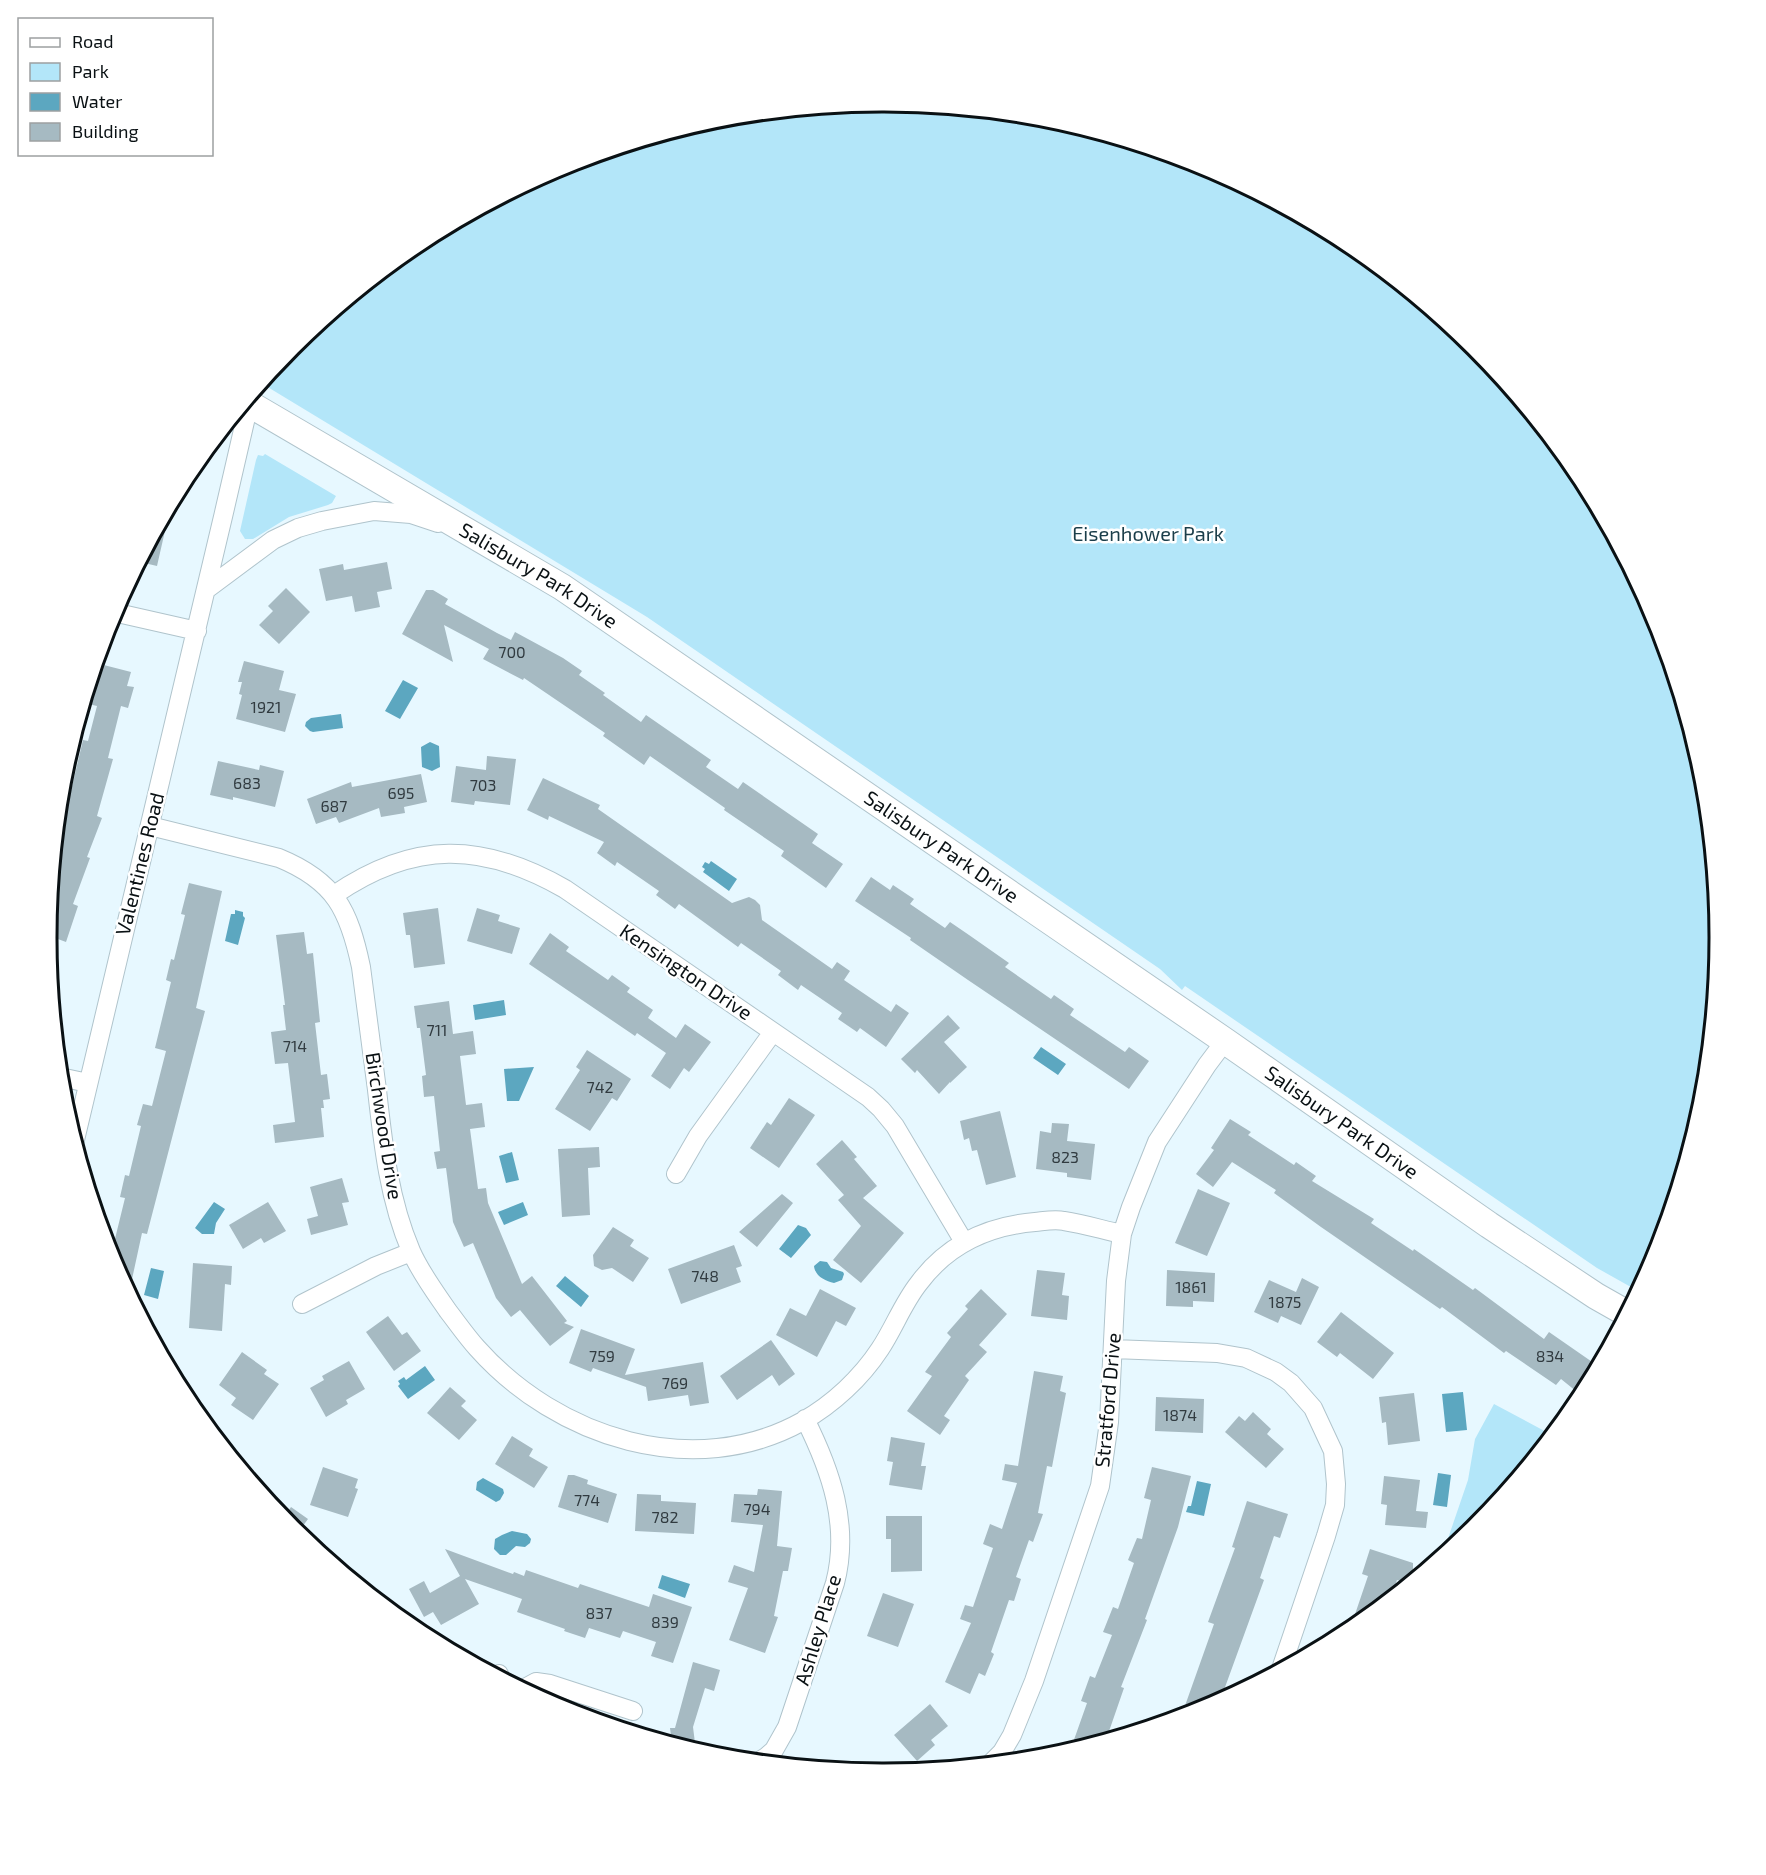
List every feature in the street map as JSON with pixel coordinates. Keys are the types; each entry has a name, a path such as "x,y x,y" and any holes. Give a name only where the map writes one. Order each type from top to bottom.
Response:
{"main road":[{"name":"Salisbury Park Drive","path":"252,406 562,587 1225,1041 1489,1226 1596,1296 1621,1309"}],"street":[{"name":"Valentines Road","path":"79,1124 197,632 244,415"},
{"path":"207,588 273,540 297,528 322,520 374,511 411,514 470,534"},
{"path":"123,614 197,632"},
{"name":"Birchwood Drive","path":"150,826 279,858 314,877 334,896 346,914 356,939 384,1149 394,1196 411,1252 441,1301 478,1350 531,1395 551,1409 583,1425 643,1445 697,1450 754,1441 785,1430 805,1419 845,1389 867,1367 880,1349 918,1284 943,1258 964,1242 987,1230 1008,1225 1055,1220 1122,1234"},
{"name":"Kensington Drive","path":"334,896 355,881 394,863 418,856 442,854 465,854 503,860 566,889 848,1082 881,1108 901,1135 964,1242"},
{"path":"676,1174 712,1114 773,1032"},
{"name":"Stratford Drive","path":"999,1755 1012,1735 1047,1647 1100,1486 1107,1444 1116,1281 1122,1234 1157,1142 1225,1041"},
{"path":"70,1079 88,1083"},
{"path":"302,1304 376,1266 411,1252"},
{"path":"1113,1349 1217,1353 1246,1358 1276,1372 1291,1383 1313,1408 1332,1451 1336,1484 1335,1505 1284,1659"},
{"name":"Ashley Place","path":"768,1755 774,1750 787,1727 835,1583 839,1563 837,1506 832,1480 805,1419"},
{"path":"532,1684 536,1682 550,1684 633,1711"}],"green space":[{"name":"Eisenhower Park","path":"883,111 937,113 1044,127 1149,155 1199,174 1296,222 1342,251 1428,316 1467,353 1504,393 1570,479 1624,572 1646,621 1681,724 1702,830 1709,937 1707,992 1702,1045 1681,1151 1665,1203 1631,1287 1597,1268 1185,986 1182,990 1160,969 647,617 268,387 338,316 380,282 470,222 567,174 617,155 722,127 775,119 829,113"},
{"path":"265,454 336,496 328,505 289,517 253,539 245,539 240,531 256,460 258,455"},
{"path":"1494,1404 1545,1431 1504,1482 1447,1541 1468,1480 1475,1439"}],"water":[{"path":"403,680 418,688 400,719 385,711"},
{"path":"341,714 343,728 313,732 305,726 311,718"},
{"path":"430,742 439,746 440,767 432,771 422,767 421,747"},
{"path":"711,861 737,879 729,891 703,872 705,869 702,867 705,862 709,864"},
{"path":"235,910 243,912 245,918 238,945 225,941 231,914 235,914"},
{"path":"504,1000 506,1015 475,1020 473,1005"},
{"path":"1041,1047 1066,1064 1058,1075 1033,1058"},
{"path":"534,1067 519,1101 507,1101 504,1069"},
{"path":"512,1152 519,1180 506,1183 499,1156"},
{"path":"214,1202 225,1209 216,1223 214,1234 202,1234 195,1228"},
{"path":"523,1202 528,1215 504,1225 498,1212"},
{"path":"798,1225 806,1228 811,1235 791,1258 779,1249"},
{"path":"820,1261 827,1262 831,1268 843,1272 842,1280 834,1283 821,1278 814,1266"},
{"path":"151,1268 164,1271 158,1299 144,1295"},
{"path":"565,1276 589,1296 581,1307 556,1286"},
{"path":"425,1366 435,1380 408,1399 398,1386 400,1384 398,1381 404,1377 406,1380"},
{"path":"1463,1392 1467,1430 1446,1432 1442,1394"},
{"path":"1438,1473 1451,1475 1447,1507 1433,1505"},
{"path":"483,1478 503,1489 504,1493 500,1500 496,1502 476,1490 477,1482"},
{"path":"1197,1481 1211,1484 1204,1516 1186,1512 1188,1506 1191,1506"},
{"path":"512,1531 527,1534 531,1539 530,1543 525,1547 516,1546 506,1555 500,1555 494,1549 495,1539"},
{"path":"662,1575 690,1584 685,1598 658,1588"}],"building":[{"path":"165,529 157,566 147,564"},
{"path":"387,562 392,589 377,592 380,607 355,612 352,596 326,601 319,569 343,564 344,570"},
{"path":"286,588 310,612 279,644 259,625 273,611 268,606"},
{"path":"426,590 433,590 448,599 445,604 511,640 515,632 563,658 582,671 579,675 605,693 603,695 641,722 646,715 711,760 706,767 738,789 743,782 818,834 812,843 843,864 826,888 781,856 784,851 650,756 644,765 603,736 605,733 524,678 523,680 483,659 489,649 444,625 453,662 402,634"},
{"path":"244,661 284,671 279,690 296,694 285,732 236,719 242,695 239,694 242,682 238,682"},
{"path":"104,665 131,672 127,686 134,687 128,708 121,706 108,758 113,759 97,816 102,818 73,904 78,906 66,942 57,937 64,830 83,740 88,741 97,706 91,705"},
{"path":"487,756 516,759 510,805 475,801 474,805 451,802 456,766 486,770"},
{"path":"218,761 259,770 260,765 284,771 275,807 233,797 233,800 210,795"},
{"path":"421,774 427,802 404,807 405,813 381,817 379,808 339,823 336,817 316,824 307,799 351,782 352,787"},
{"path":"543,778 600,805 598,809 732,903 749,897 755,900 760,905 762,920 832,969 837,962 850,971 844,980 891,1012 896,1004 909,1013 886,1047 860,1028 857,1032 838,1019 842,1013 801,985 798,990 778,975 781,971 741,943 738,947 679,904 675,909 656,895 659,891 617,862 615,866 597,853 604,842 549,816 548,820 527,810"},
{"path":"871,877 890,890 893,885 914,899 910,904 945,928 950,922 1009,963 1005,967 1051,999 1054,995 1074,1009 1070,1015 1125,1052 1129,1047 1149,1061 1129,1089 855,901"},
{"path":"189,883 222,891 196,1008 205,1011 147,1234 142,1233 132,1280 115,1240 125,1198 120,1197 125,1175 129,1176 141,1126 137,1125 143,1104 152,1106 166,1051 155,1048 171,982 166,980 171,959 174,960 185,915 181,914"},
{"path":"438,908 445,964 414,968 410,935 406,935 403,913"},
{"path":"477,908 500,915 498,921 520,928 512,954 467,941"},
{"path":"304,932 307,954 313,953 320,1022 315,1023 321,1075 327,1074 330,1099 323,1100 324,1108 321,1108 324,1137 275,1143 273,1125 295,1122 288,1063 275,1064 271,1032 286,1030 276,935"},
{"path":"550,933 569,947 566,951 608,980 612,975 630,988 627,992 653,1010 648,1018 676,1038 685,1024 711,1042 689,1072 684,1068 670,1089 651,1076 666,1053 637,1033 635,1036 529,964"},
{"path":"449,1001 453,1034 473,1031 476,1054 460,1056 466,1105 482,1103 485,1127 470,1129 478,1189 486,1188 488,1203 522,1284 532,1276 567,1321 564,1323 574,1327 550,1346 520,1310 511,1317 496,1298 473,1243 464,1247 453,1222 446,1168 437,1169 434,1152 440,1151 434,1096 424,1097 422,1076 426,1075 420,1028 417,1028 414,1006"},
{"path":"948,1015 960,1028 944,1042 967,1067 939,1094 917,1070 915,1073 901,1059"},
{"path":"587,1050 631,1079 617,1101 612,1098 590,1131 555,1109 580,1070 576,1067"},
{"path":"789,1098 815,1115 779,1168 750,1148 767,1122 771,1125"},
{"path":"1000,1111 1016,1177 986,1185 977,1150 972,1151 969,1138 964,1140 960,1121"},
{"path":"1230,1119 1251,1132 1248,1135 1294,1165 1296,1162 1316,1176 1312,1181 1374,1219 1371,1223 1413,1251 1414,1249 1473,1290 1475,1288 1544,1339 1549,1332 1591,1361 1574,1390 1561,1379 1556,1385 1506,1351 1504,1353 1442,1307 1440,1309 1274,1193 1276,1190 1232,1162 1213,1187 1196,1174 1214,1150 1211,1148"},
{"path":"1052,1123 1069,1124 1067,1141 1095,1144 1091,1180 1067,1177 1067,1173 1036,1169 1040,1131 1051,1133"},
{"path":"842,1140 857,1157 854,1159 877,1186 863,1198 904,1233 861,1283 833,1260 861,1226 838,1200 844,1195 816,1164"},
{"path":"599,1147 600,1167 588,1168 590,1215 562,1217 558,1149"},
{"path":"342,1178 349,1202 342,1203 348,1225 311,1235 307,1219 318,1216 310,1187"},
{"path":"1198,1189 1230,1203 1207,1256 1175,1243"},
{"path":"782,1194 793,1203 757,1247 739,1232"},
{"path":"268,1202 286,1231 264,1243 261,1238 243,1249 229,1225"},
{"path":"613,1227 634,1240 630,1246 649,1258 633,1282 612,1268 602,1270 594,1266 593,1255"},
{"path":"734,1245 742,1266 736,1268 741,1282 681,1304 668,1269"},
{"path":"193,1263 232,1266 231,1285 225,1284 222,1331 189,1328"},
{"path":"1037,1270 1065,1273 1062,1295 1069,1296 1067,1320 1031,1316"},
{"path":"1167,1270 1215,1273 1214,1302 1193,1301 1193,1307 1166,1306"},
{"path":"1302,1278 1319,1287 1301,1325 1281,1316 1278,1323 1254,1312 1269,1280 1296,1292"},
{"path":"820,1289 856,1308 846,1326 836,1321 817,1357 776,1335 790,1308 806,1316"},
{"path":"981,1289 1007,1314 979,1345 987,1352 965,1376 969,1380 944,1416 950,1420 940,1435 907,1411 932,1376 925,1372 951,1337 947,1333 968,1309 965,1306"},
{"path":"1341,1312 1394,1353 1373,1379 1340,1353 1337,1357 1317,1342"},
{"path":"388,1316 402,1335 407,1332 421,1351 394,1371 366,1332"},
{"path":"581,1329 635,1349 625,1375 703,1362 709,1403 690,1406 688,1395 648,1401 646,1387 593,1368 591,1372 569,1363"},
{"path":"771,1340 795,1374 779,1386 772,1375 737,1400 720,1376"},
{"path":"242,1352 267,1370 264,1374 279,1384 253,1420 231,1405 236,1398 219,1385"},
{"path":"349,1361 365,1389 346,1400 348,1404 326,1417 310,1388 324,1380 322,1376"},
{"path":"1034,1371 1063,1376 1060,1391 1066,1393 1052,1467 1047,1466 1038,1513 1043,1514 1033,1542 1029,1540 1016,1577 1021,1579 1014,1601 1009,1600 991,1652 994,1654 985,1676 979,1673 970,1694 945,1682 971,1623 960,1619 965,1605 973,1607 993,1548 983,1544 990,1524 1002,1529 1017,1483 1002,1480 1005,1464 1018,1466"},
{"path":"450,1387 466,1401 461,1406 477,1420 459,1440 427,1413"},
{"path":"1414,1393 1420,1441 1388,1445 1386,1422 1382,1423 1379,1397"},
{"path":"1156,1397 1204,1399 1203,1433 1155,1431"},
{"path":"1253,1412 1271,1429 1267,1434 1284,1449 1266,1468 1225,1432 1239,1416 1245,1421"},
{"path":"512,1436 533,1449 529,1456 548,1467 534,1488 495,1464"},
{"path":"891,1437 925,1443 921,1466 926,1466 922,1490 889,1485 893,1462 887,1461"},
{"path":"323,1467 358,1479 355,1488 358,1489 348,1517 310,1505"},
{"path":"1152,1467 1191,1476 1178,1527 1145,1619 1147,1620 1121,1687 1124,1688 1109,1732 1074,1741 1087,1703 1081,1701 1090,1676 1095,1678 1112,1635 1103,1632 1113,1607 1118,1609 1134,1563 1128,1560 1137,1538 1142,1539 1151,1500 1144,1498"},
{"path":"568,1475 588,1480 587,1484 617,1494 608,1523 558,1507"},
{"path":"1384,1476 1420,1480 1416,1511 1428,1512 1426,1528 1385,1525 1387,1505 1381,1504"},
{"path":"758,1489 782,1491 777,1546 792,1548 788,1571 783,1571 774,1616 778,1617 765,1653 729,1640 748,1588 728,1582 734,1565 754,1572 763,1525 731,1522 734,1494 757,1495"},
{"path":"637,1494 661,1495 661,1501 696,1503 694,1534 635,1531"},
{"path":"1247,1501 1288,1514 1280,1538 1274,1536 1260,1578 1264,1580 1224,1689 1185,1706 1214,1624 1208,1622 1235,1548 1232,1547"},
{"path":"291,1507 308,1519 303,1526 289,1511"},
{"path":"886,1516 922,1516 922,1571 891,1572 891,1539 886,1539"},
{"path":"445,1549 513,1574 514,1572 524,1576 526,1570 578,1588 580,1584 649,1607 653,1594 692,1607 673,1663 651,1656 656,1642 623,1631 620,1638 589,1628 585,1638 517,1612 522,1599 465,1579 479,1604 441,1625 433,1612 424,1617 409,1589 424,1581 430,1593 460,1576"},
{"path":"1370,1549 1413,1563 1412,1572 1401,1581 1397,1580 1395,1586 1355,1615 1368,1576 1362,1574"},
{"path":"883,1593 914,1604 898,1647 867,1636"},
{"path":"693,1662 720,1670 714,1691 705,1688 693,1727 695,1741 671,1735 670,1728 675,1728"},
{"path":"930,1704 948,1726 931,1740 935,1745 917,1761 894,1735"}]}
